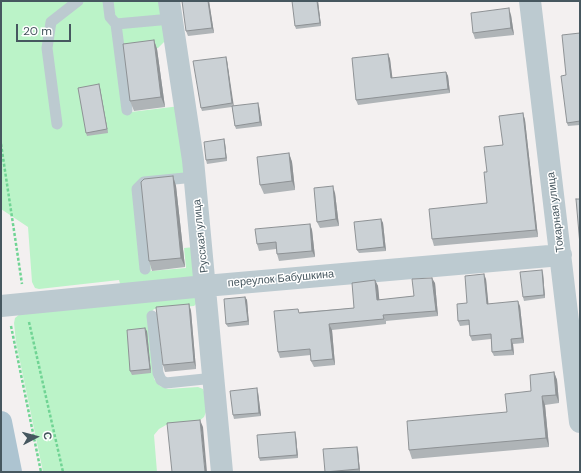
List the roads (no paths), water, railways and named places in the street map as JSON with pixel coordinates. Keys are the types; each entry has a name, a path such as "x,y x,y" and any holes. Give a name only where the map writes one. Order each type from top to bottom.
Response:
{"main road":[{"path":"1,422 10,472"}],"street":[{"name":"Токарная улица","path":"530,1 561,255 572,284 580,422"},
{"name":"Русская улица","path":"170,10 195,177 222,472"},
{"name":"переулок Бабушкина","path":"4,306 206,286 561,255"}],"lane":[{"path":"57,124 47,48 51,22 78,1"},
{"path":"108,1 110,17 116,24 127,110"},
{"path":"116,24 170,10"},
{"path":"145,269 137,189 144,182 195,177"},
{"path":"152,316 158,373 161,380 166,383 214,378"}]}
